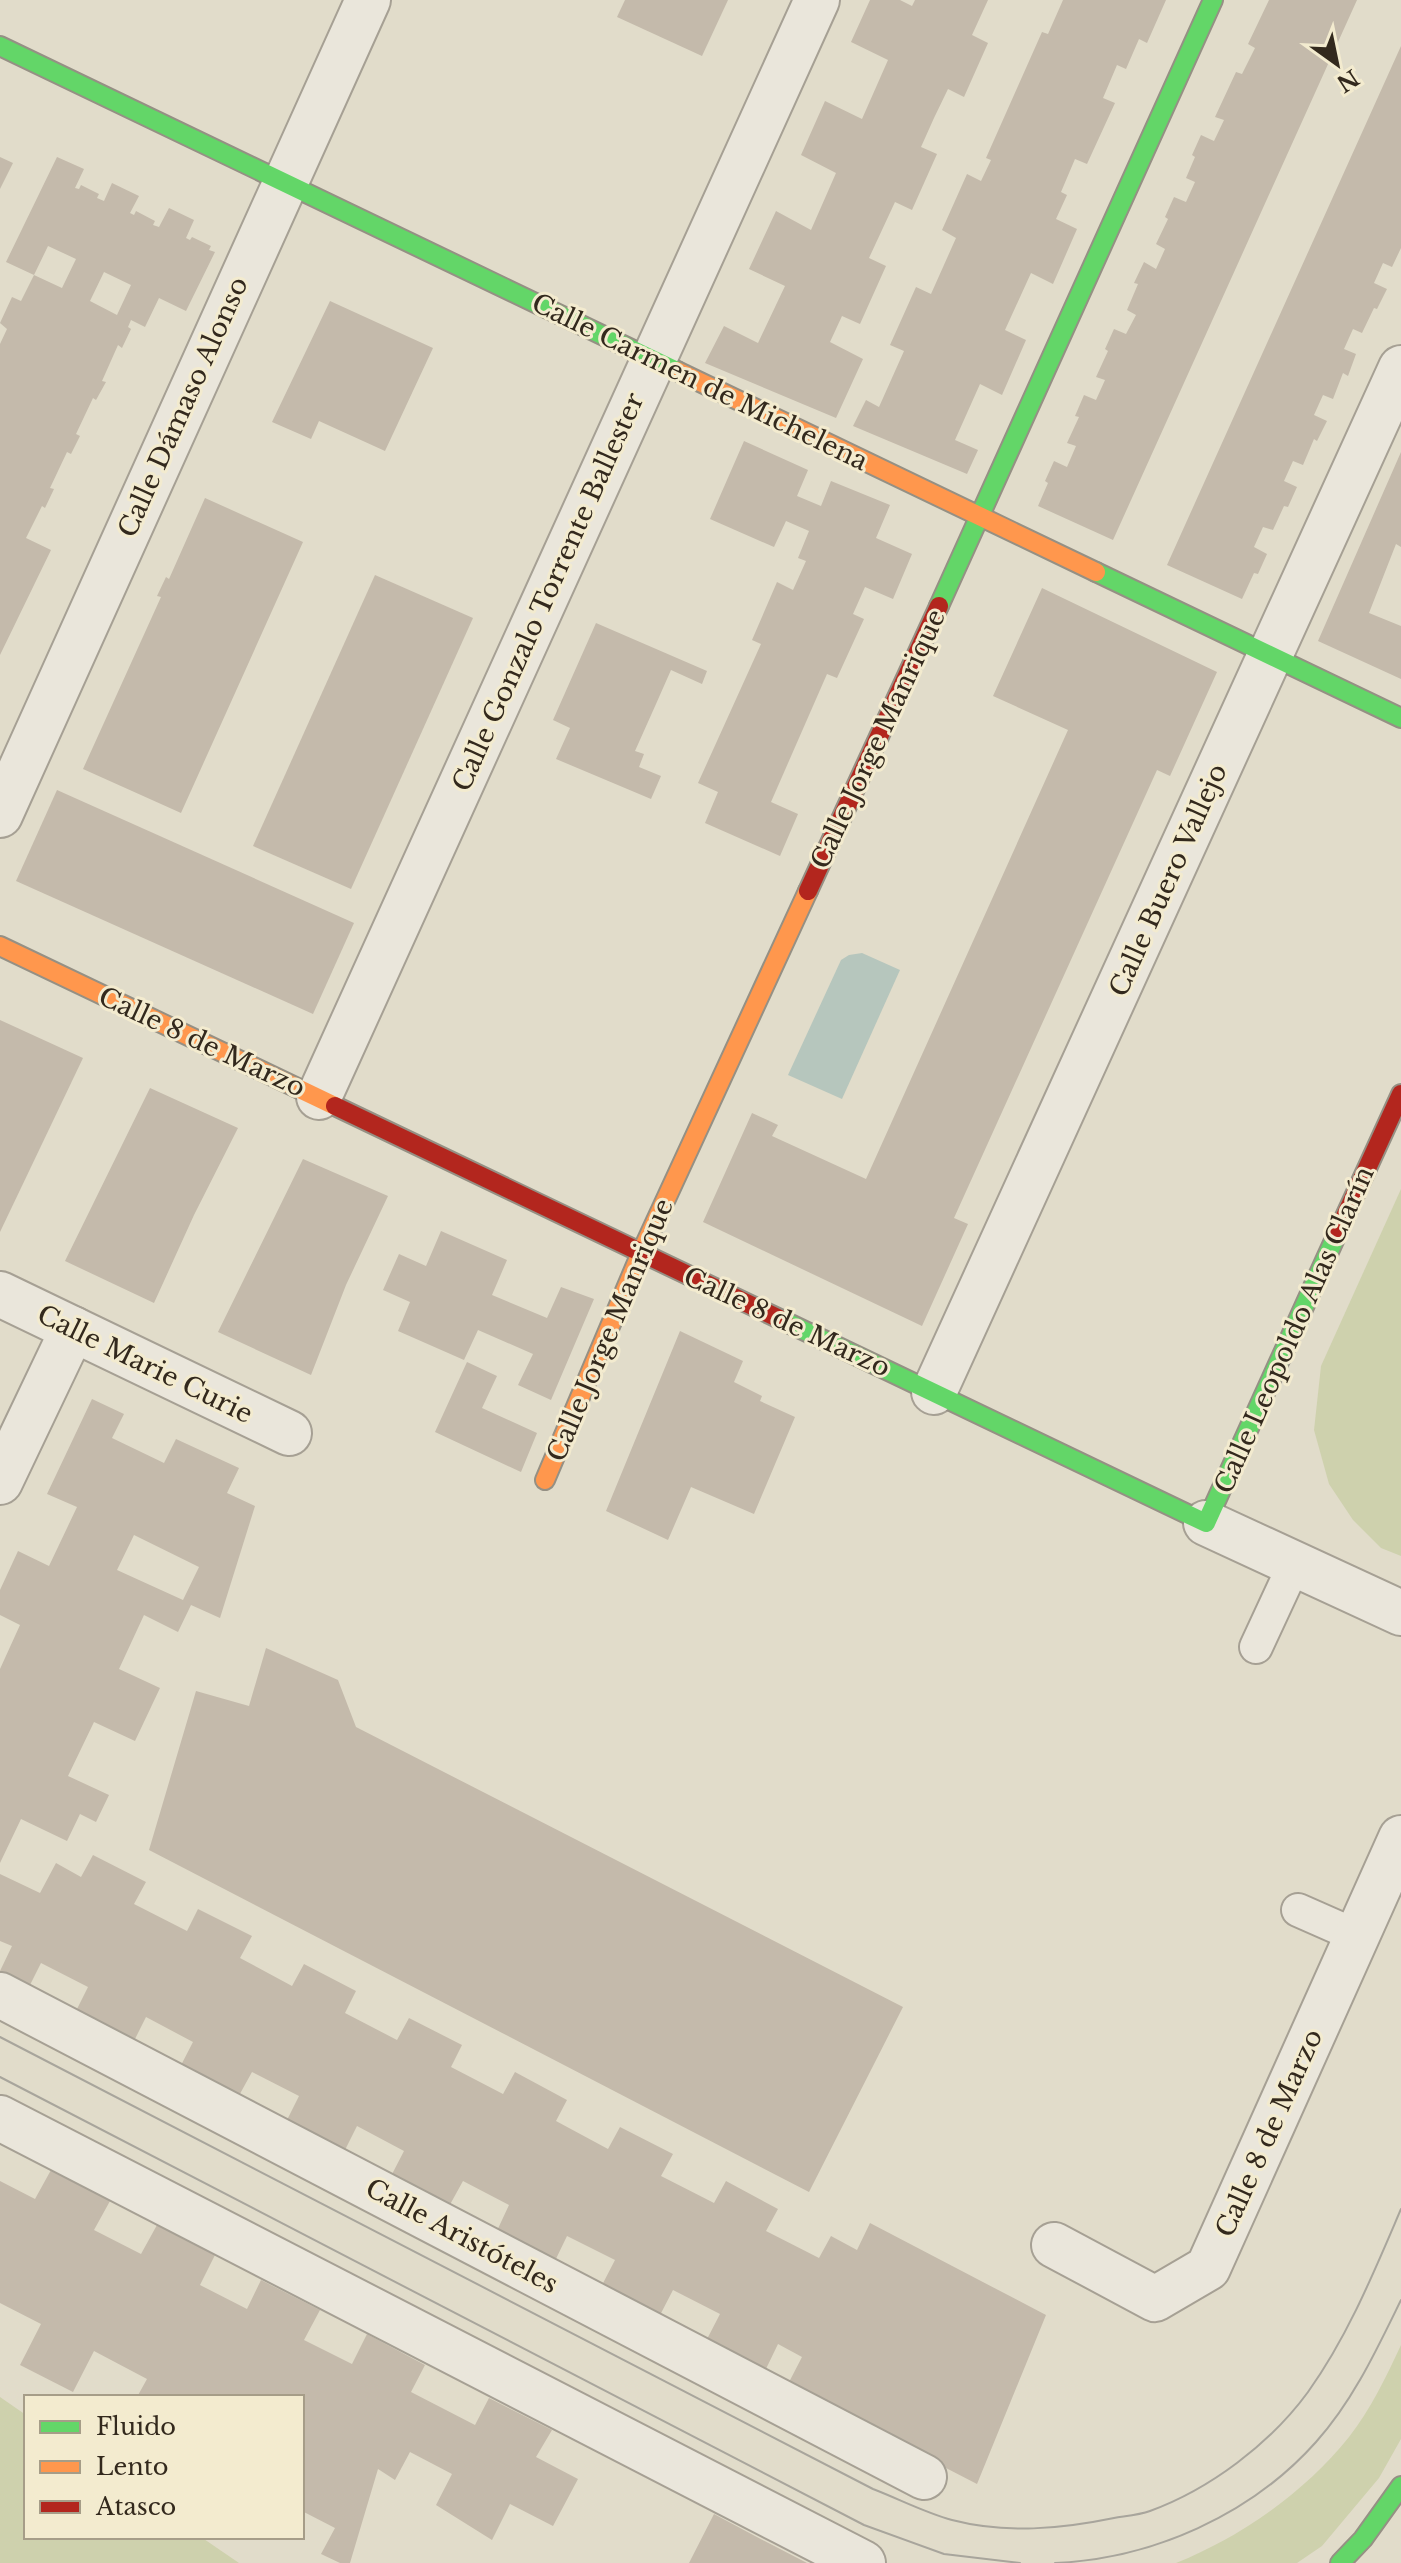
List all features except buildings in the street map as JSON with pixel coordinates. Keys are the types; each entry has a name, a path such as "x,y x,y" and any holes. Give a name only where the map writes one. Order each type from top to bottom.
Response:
{"street":[{"name":"Calle Dámaso Alonso","path":"0,815 368,0"},
{"name":"Calle Gonzalo Torrente Ballester","path":"319,1097 817,0"},
{"name":"Calle Jorge Manrique","path":"545,1480 641,1253 1213,0"},
{"name":"Calle Carmen de Michelena","path":"0,46 1401,718"},
{"name":"Calle Buero Vallejo","path":"934,1392 1401,368"},
{"name":"Calle 8 de Marzo","path":"0,946 1206,1523 1401,1613"},
{"name":"Calle Leopoldo Alas Clarín","path":"1206,1523 1401,1094"},
{"name":"Calle Marie Curie","path":"0,1294 289,1433"},
{"path":"0,1482 73,1329"},
{"name":"Calle 8 de Marzo","path":"1054,2245 1155,2299 1208,2268 1401,1838"},
{"name":"Calle Aristóteles","path":"0,1995 924,2477"},
{"path":"0,2118 863,2563"},
{"path":"1340,2563 1363,2539 1401,2486"}],"lane":[{"path":"1256,1647 1295,1563"},
{"path":"1298,1910 1357,1936"}],"green space":[{"path":"1401,1189 1401,1556 1381,1548 1353,1520 1329,1484 1314,1430 1321,1366"},
{"path":"1401,2345 1401,2439 1379,2478 1322,2546 1297,2563 1176,2563 1248,2526 1313,2476 1357,2426"},
{"path":"0,2397 24,2414 24,2539 204,2539 239,2563 0,2563"}],"shaded area":[{"path":"862,953 900,970 842,1099 788,1075 841,960"}],"tram line":[{"path":"0,2037 873,2489 942,2517 993,2527 1054,2527 1146,2512 1195,2490 1237,2463 1293,2411 1322,2371 1359,2303 1401,2209"},
{"path":"0,2077 864,2525 944,2554 1020,2563"},
{"path":"1055,2563 1128,2553 1163,2542 1198,2528 1261,2491 1316,2442 1342,2409 1401,2300"}],"traffic: fast":[{"path":"939,606 1213,0"},
{"path":"0,46 677,371"},
{"path":"1096,572 1401,718"},
{"path":"784,1321 1206,1523 1337,1234"},
{"path":"1340,2563 1363,2539 1401,2486"}],"traffic: slow":[{"path":"677,371 1096,572"},
{"path":"545,1480 641,1253 808,891"},
{"path":"0,946 335,1106"}],"traffic: jam":[{"path":"808,891 939,606"},
{"path":"1337,1234 1401,1094"},
{"path":"335,1106 784,1321"}]}
